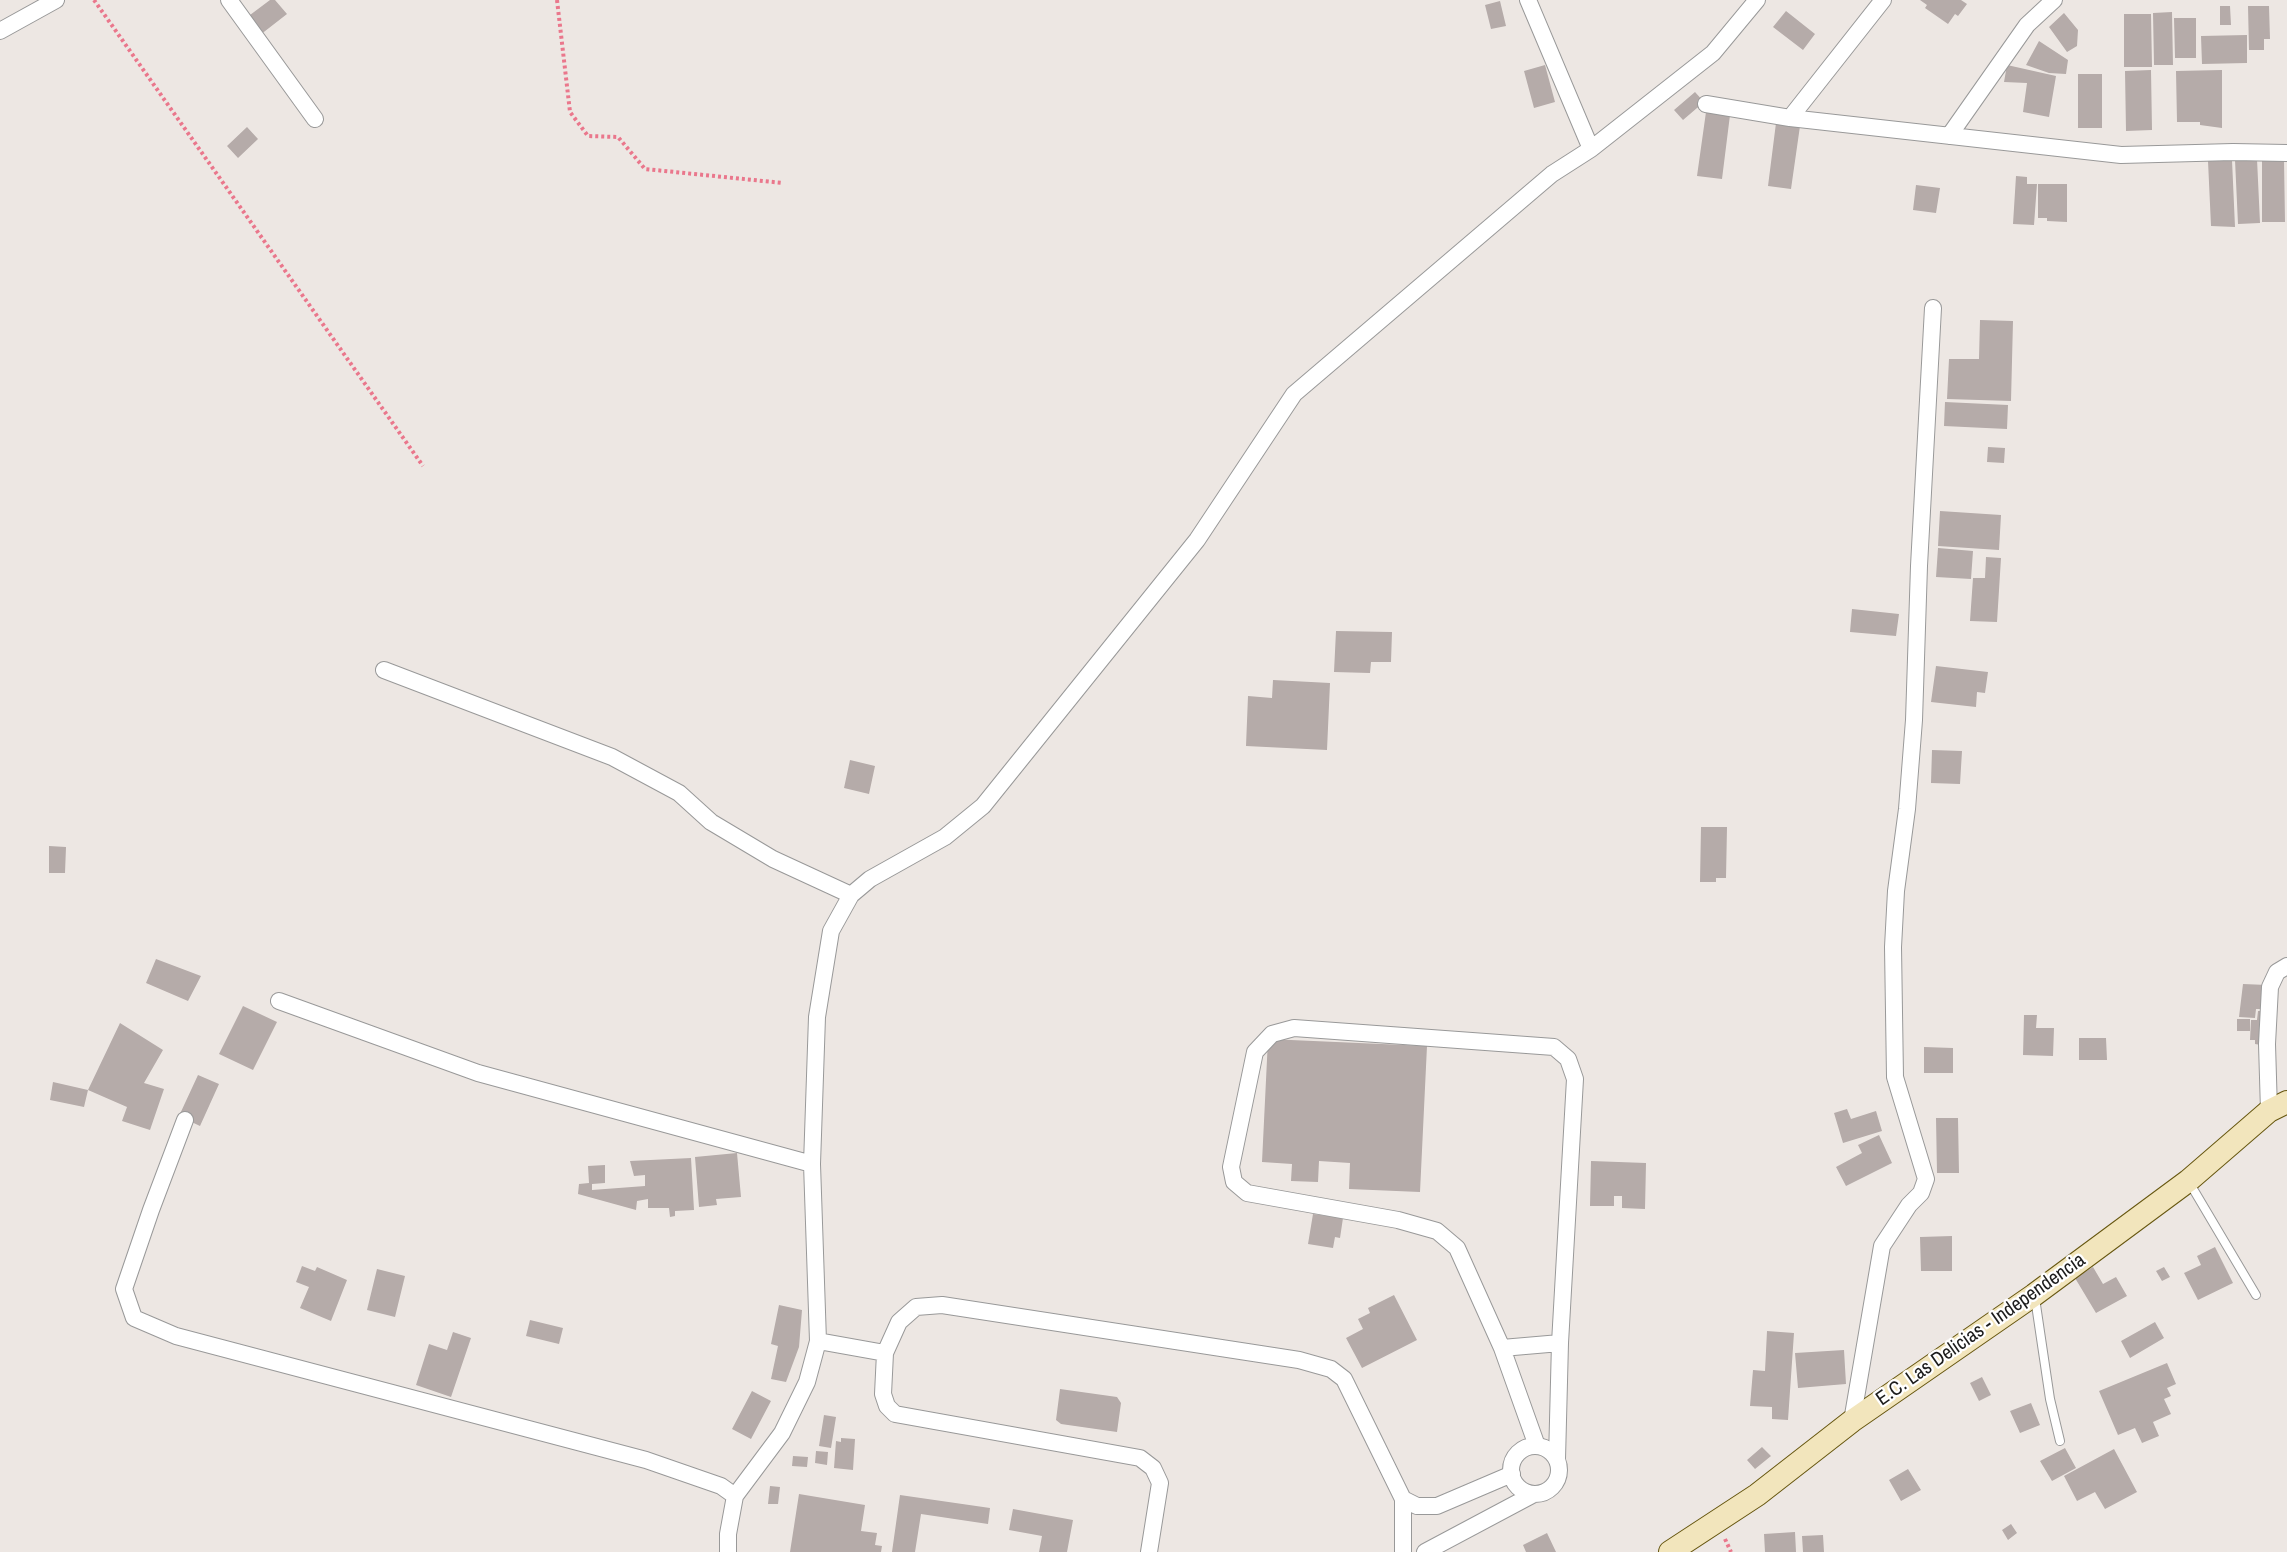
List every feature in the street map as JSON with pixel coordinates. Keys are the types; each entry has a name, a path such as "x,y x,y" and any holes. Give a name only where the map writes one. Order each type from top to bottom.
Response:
{"street":[{"path":"0,32 56,0"},
{"path":"229,0 315,119"},
{"path":"1528,0 1591,149"},
{"path":"728,1552 728,1534 735,1496 782,1433 807,1382 818,1341 812,1164 817,1017 831,930 851,895 870,879 945,837 983,806 1197,540 1294,394 1552,174 1591,149 1713,53 1757,0"},
{"path":"1790,118 1883,0"},
{"path":"1949,136 2026,26 2054,0"},
{"path":"1706,104 1790,118 2121,155 2287,153"},
{"path":"1852,1421 1882,1246 1909,1205 1921,1193 1926,1179 1895,1077 1893,947 1896,891 1907,809 1914,720 1919,566 1933,308"},
{"path":"384,670 612,757 679,793 711,822 773,859 851,895"},
{"path":"2278,1107 2267,1044 2270,987 2277,972 2287,966"},
{"path":"279,1001 478,1073 812,1164"},
{"path":"1425,1552 1534,1494 1543,1493 1556,1484 1559,1467 1557,1459 1560,1343 1575,1079 1568,1059 1554,1047 1294,1028 1272,1034 1255,1052 1231,1167 1233,1182 1246,1193 1398,1220 1437,1231 1456,1248 1502,1348 1537,1446"},
{"name":"E.C. Las Delicias - Independencia","path":"1670,1552 1757,1495 1852,1421 2034,1295 2188,1181 2278,1107"},
{"path":"185,1120 162,1178 124,1289 134,1318 176,1336 646,1460 722,1486 735,1496"},
{"path":"1149,1552 1160,1483 1153,1468 1140,1458 895,1414 887,1406 883,1394 885,1353 900,1322 916,1307 942,1305 1287,1358 1330,1369 1344,1379 1403,1498 1403,1552"},
{"path":"818,1341 885,1353"},
{"path":"1502,1348 1560,1343"},
{"path":"1534,1494 1519,1488 1512,1474 1512,1465 1521,1451 1537,1446 1545,1448 1557,1459"},
{"path":"1403,1498 1417,1506 1437,1506 1512,1474"}],"lane":[{"path":"2188,1181 2256,1295"},
{"path":"2034,1295 2050,1399 2060,1441"}],"path":[{"path":"94,0 423,466"},
{"path":"557,0 570,112 588,136 618,137 645,169 783,183"}],"building":[{"path":"270,0 275,0 287,14 260,35 246,18"},
{"path":"1920,0 1961,0 1967,4 1958,16 1955,14 1948,24 1925,8 1927,5"},
{"path":"1500,1 1506,26 1491,29 1485,5"},
{"path":"2220,6 2230,6 2231,25 2220,25"},
{"path":"2248,6 2269,6 2270,39 2264,39 2264,50 2249,50"},
{"path":"1786,11 1815,34 1803,50 1773,27"},
{"path":"2172,12 2173,65 2154,65 2153,13"},
{"path":"2064,13 2078,30 2077,46 2067,52 2049,27"},
{"path":"2124,14 2151,14 2152,67 2124,67"},
{"path":"2174,18 2196,18 2196,58 2175,58"},
{"path":"2247,35 2247,63 2202,64 2201,36"},
{"path":"2039,41 2068,60 2066,74 2049,73 2026,65"},
{"path":"1545,65 1555,102 1534,108 1524,71"},
{"path":"2007,65 2056,76 2049,117 2023,112 2027,83 2004,82"},
{"path":"2151,70 2152,130 2126,131 2125,71"},
{"path":"2222,70 2222,128 2200,125 2200,122 2177,122 2176,71"},
{"path":"2078,74 2102,74 2102,128 2078,128"},
{"path":"1695,92 1704,102 1683,120 1674,110"},
{"path":"1706,112 1730,115 1722,179 1697,176"},
{"path":"1776,123 1800,126 1791,189 1768,186"},
{"path":"247,127 258,139 238,158 227,146"},
{"path":"2257,159 2260,223 2238,224 2235,160"},
{"path":"2232,160 2235,227 2211,226 2208,161"},
{"path":"2262,160 2284,160 2285,222 2262,222"},
{"path":"2016,176 2027,177 2027,184 2037,184 2034,225 2013,224"},
{"path":"2038,184 2067,184 2067,222 2038,218"},
{"path":"1916,185 1940,188 1936,213 1913,210"},
{"path":"1980,320 2013,321 2011,401 1947,399 1949,359 1979,359"},
{"path":"1945,402 2008,405 2007,429 1944,426"},
{"path":"1988,447 2005,448 2004,463 1987,462"},
{"path":"1940,511 2001,515 1999,550 1938,546"},
{"path":"1938,548 1973,551 1971,579 1936,577"},
{"path":"1986,557 2001,558 1997,622 1970,621 1973,578 1985,578"},
{"path":"1852,609 1899,614 1896,636 1850,632"},
{"path":"1336,631 1392,632 1391,662 1371,662 1370,673 1334,672"},
{"path":"1936,666 1988,672 1985,693 1977,692 1976,707 1931,702"},
{"path":"1273,680 1330,683 1327,750 1246,746 1248,696 1272,698"},
{"path":"1932,750 1962,751 1960,784 1931,783"},
{"path":"850,760 875,766 869,794 844,788"},
{"path":"1701,827 1727,827 1726,878 1716,878 1716,882 1700,882"},
{"path":"49,846 66,847 65,873 49,873"},
{"path":"156,959 201,976 188,1001 146,983"},
{"path":"2243,984 2267,985 2266,1009 2256,1009 2255,1018 2239,1017"},
{"path":"243,1006 277,1022 253,1070 219,1054"},
{"path":"2258,1011 2265,1011 2261,1045 2255,1044 2255,1040 2250,1040 2251,1020 2257,1020"},
{"path":"2024,1015 2037,1015 2036,1028 2054,1028 2053,1056 2023,1055"},
{"path":"2237,1019 2250,1019 2250,1031 2237,1031"},
{"path":"120,1023 163,1050 144,1083 164,1089 150,1130 122,1121 127,1107 88,1090"},
{"path":"2079,1038 2106,1038 2107,1060 2079,1060"},
{"path":"1268,1039 1427,1046 1420,1192 1349,1189 1350,1163 1319,1161 1318,1182 1291,1181 1292,1164 1262,1162"},
{"path":"1924,1047 1953,1048 1953,1073 1924,1073"},
{"path":"198,1075 219,1084 200,1126 179,1116"},
{"path":"53,1082 88,1090 84,1107 50,1100"},
{"path":"1847,1109 1851,1119 1876,1111 1882,1131 1843,1143 1834,1113"},
{"path":"1936,1118 1958,1118 1959,1173 1937,1173"},
{"path":"1879,1135 1892,1163 1846,1186 1836,1167 1862,1153 1858,1145"},
{"path":"737,1153 741,1197 716,1199 717,1205 699,1207 695,1157"},
{"path":"691,1158 694,1210 675,1211 675,1216 670,1217 669,1208 648,1208 648,1199 637,1201 636,1210 578,1194 579,1184 589,1183 588,1166 605,1165 605,1183 592,1184 592,1190 645,1186 645,1175 634,1176 630,1161"},
{"path":"1591,1161 1646,1163 1645,1209 1622,1208 1622,1196 1614,1196 1614,1206 1590,1206"},
{"path":"1313,1214 1343,1218 1340,1238 1335,1237 1333,1248 1308,1244"},
{"path":"1952,1236 1952,1271 1921,1271 1920,1237"},
{"path":"2215,1247 2233,1283 2198,1300 2184,1273 2201,1265 2197,1256"},
{"path":"302,1266 315,1271 317,1267 347,1280 331,1321 300,1308 309,1287 296,1282"},
{"path":"2093,1267 2103,1284 2116,1277 2127,1296 2096,1313 2075,1278"},
{"path":"2164,1267 2170,1277 2162,1281 2156,1271"},
{"path":"377,1269 405,1276 395,1317 367,1310"},
{"path":"1394,1295 1417,1340 1362,1368 1346,1338 1363,1329 1358,1319 1370,1313 1368,1308"},
{"path":"779,1305 802,1310 799,1347 786,1382 771,1379 778,1346 771,1344"},
{"path":"530,1320 563,1328 559,1344 526,1336"},
{"path":"2155,1322 2164,1338 2130,1358 2121,1341"},
{"path":"1767,1331 1794,1333 1788,1420 1772,1419 1772,1407 1750,1406 1753,1370 1765,1371"},
{"path":"453,1332 471,1338 451,1397 416,1385 429,1344 447,1350"},
{"path":"1844,1350 1846,1384 1798,1388 1795,1353"},
{"path":"2167,1363 2176,1384 2167,1388 2171,1396 2164,1399 2171,1414 2153,1422 2159,1436 2142,1443 2135,1428 2118,1435 2099,1391"},
{"path":"1982,1377 1991,1395 1979,1401 1970,1383"},
{"path":"1060,1389 1117,1397 1121,1403 1117,1432 1061,1424 1056,1420"},
{"path":"752,1391 771,1401 751,1439 732,1429"},
{"path":"2031,1403 2040,1425 2020,1433 2010,1411"},
{"path":"824,1415 836,1417 831,1448 819,1446"},
{"path":"841,1438 855,1439 853,1470 834,1468 836,1441 841,1442"},
{"path":"1762,1447 1771,1456 1755,1469 1747,1460"},
{"path":"2065,1448 2076,1468 2052,1481 2040,1461"},
{"path":"2114,1449 2137,1492 2105,1509 2095,1492 2077,1501 2064,1476"},
{"path":"816,1451 828,1452 827,1465 815,1463"},
{"path":"793,1456 808,1457 807,1467 792,1466"},
{"path":"1908,1469 1921,1490 1901,1501 1889,1480"},
{"path":"770,1486 780,1487 778,1504 768,1504"},
{"path":"799,1494 865,1505 861,1531 877,1533 875,1545 882,1546 881,1552 790,1552"},
{"path":"900,1495 990,1508 988,1524 921,1514 915,1552 892,1552"},
{"path":"1013,1509 1073,1520 1067,1552 1039,1552 1042,1536 1009,1530"},
{"path":"2011,1524 2017,1533 2008,1540 2002,1530"},
{"path":"1795,1532 1796,1552 1765,1552 1764,1534"},
{"path":"1547,1533 1556,1552 1526,1552 1523,1545"},
{"path":"1823,1535 1824,1552 1803,1552 1802,1536"}]}
